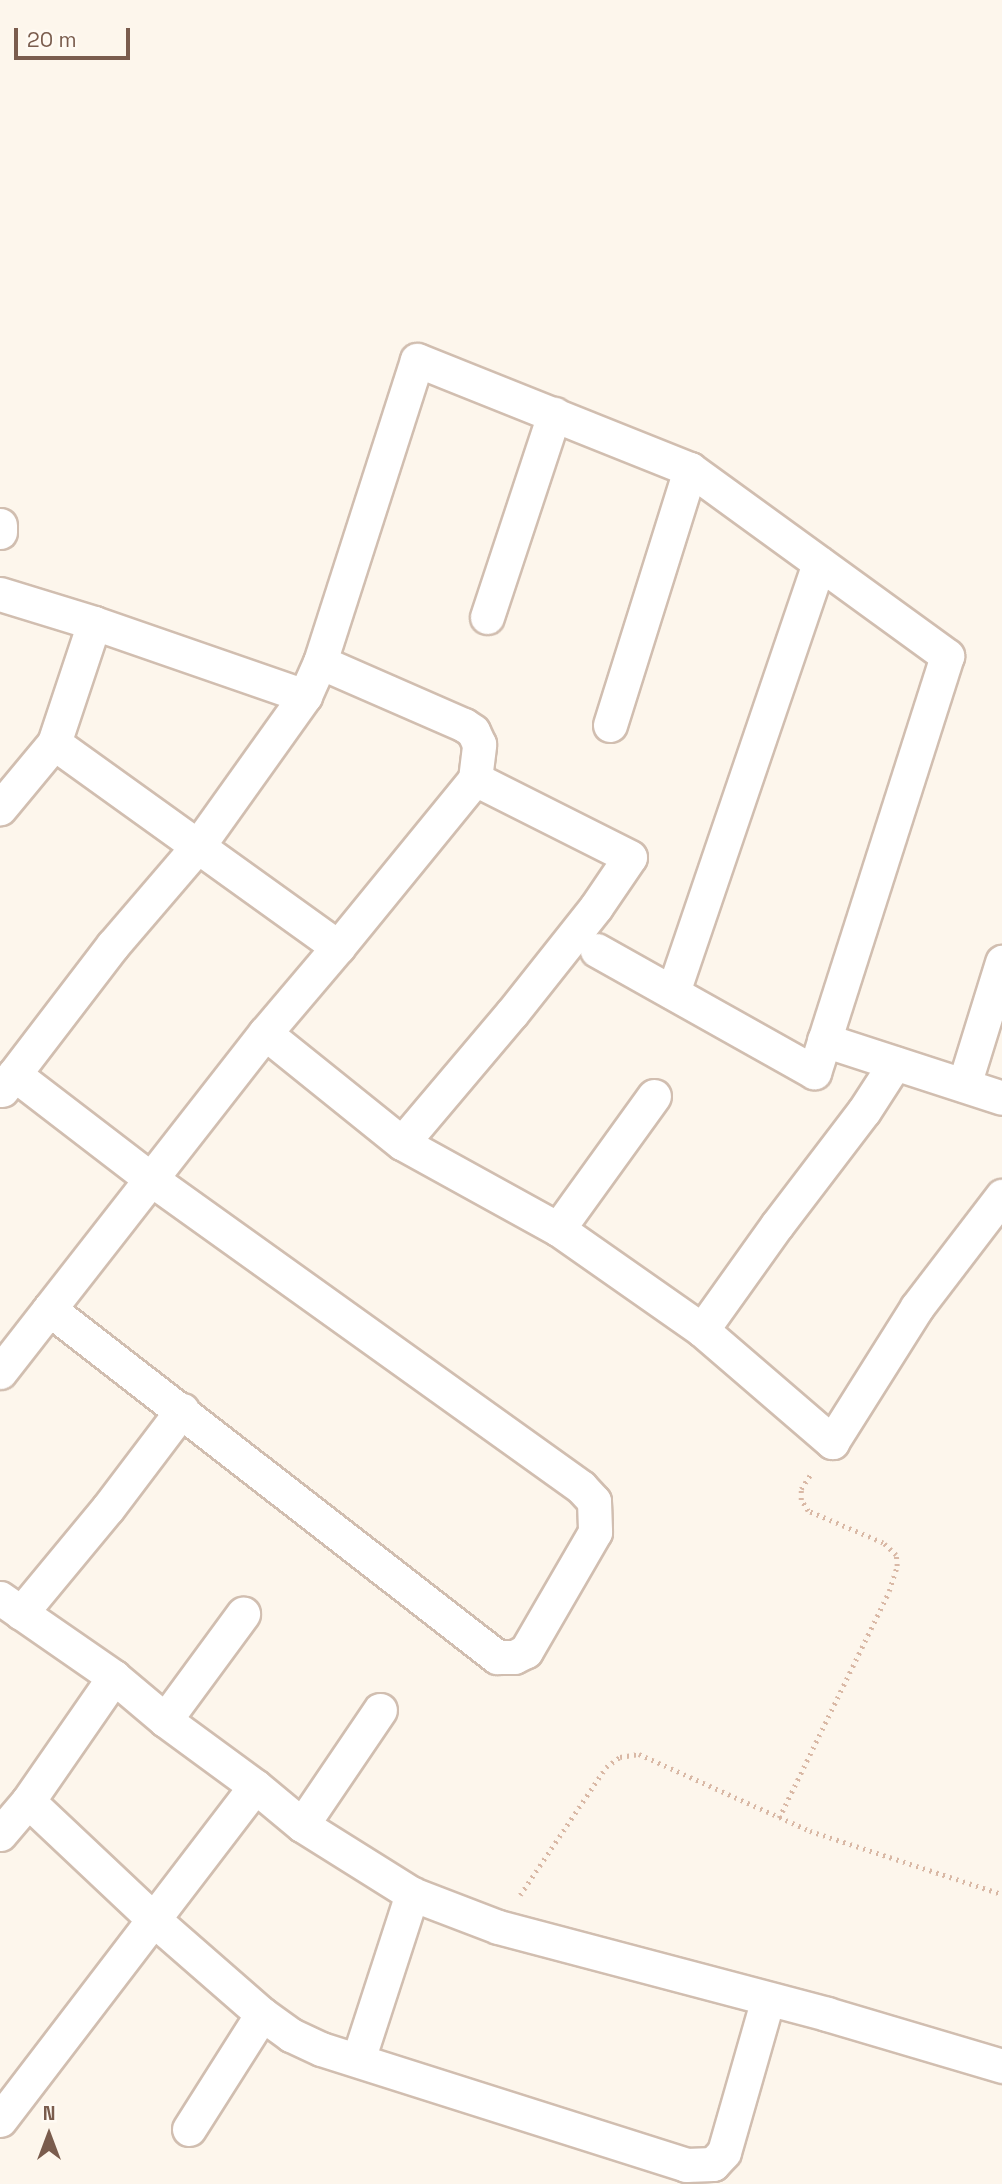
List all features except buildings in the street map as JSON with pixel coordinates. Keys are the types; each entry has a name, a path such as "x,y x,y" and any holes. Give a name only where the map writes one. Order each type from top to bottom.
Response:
{"street":[{"path":"49,1309 183,1410 497,1657 514,1657 526,1651 595,1532 594,1501 581,1487 151,1179 7,1083 113,945 198,846 305,696 320,662 417,360 690,469 947,656 814,1072 597,950"},
{"path":"487,617 554,414"},
{"path":"610,725 690,469"},
{"path":"0,525 0,532"},
{"path":"673,992 819,563"},
{"path":"0,594 94,623 305,696"},
{"path":"0,808 54,743 94,623"},
{"path":"0,1373 265,1033 475,779 480,752 472,731 320,662"},
{"path":"54,743 338,947"},
{"path":"402,1143 596,907 630,857 475,779"},
{"path":"964,1085 1002,962"},
{"path":"265,1033 402,1143 558,1229 702,1330 832,1442 917,1307 1002,1196"},
{"path":"824,1040 1002,1098"},
{"path":"702,1330 864,1111 895,1063"},
{"path":"558,1229 654,1096"},
{"path":"183,1410 108,1508 10,1606 114,1676 165,1720 256,1786 302,1825 412,1894 498,1927 768,1998 1002,2066"},
{"path":"165,1720 243,1614"},
{"path":"0,1835 28,1801 114,1676"},
{"path":"302,1825 380,1710"},
{"path":"0,2120 256,1786"},
{"path":"28,1801 153,1919 262,2014 304,2042 547,2122 701,2167 717,2162 726,2147 768,1998"},
{"path":"358,2060 412,1894"},
{"path":"189,2129 262,2014"}],"path":[{"path":"779,1818 889,1591 897,1566 896,1555 888,1546 813,1515 804,1508 801,1489 832,1442"},
{"path":"498,1927 606,1767 620,1756 639,1754 779,1818 1002,1894"}]}
